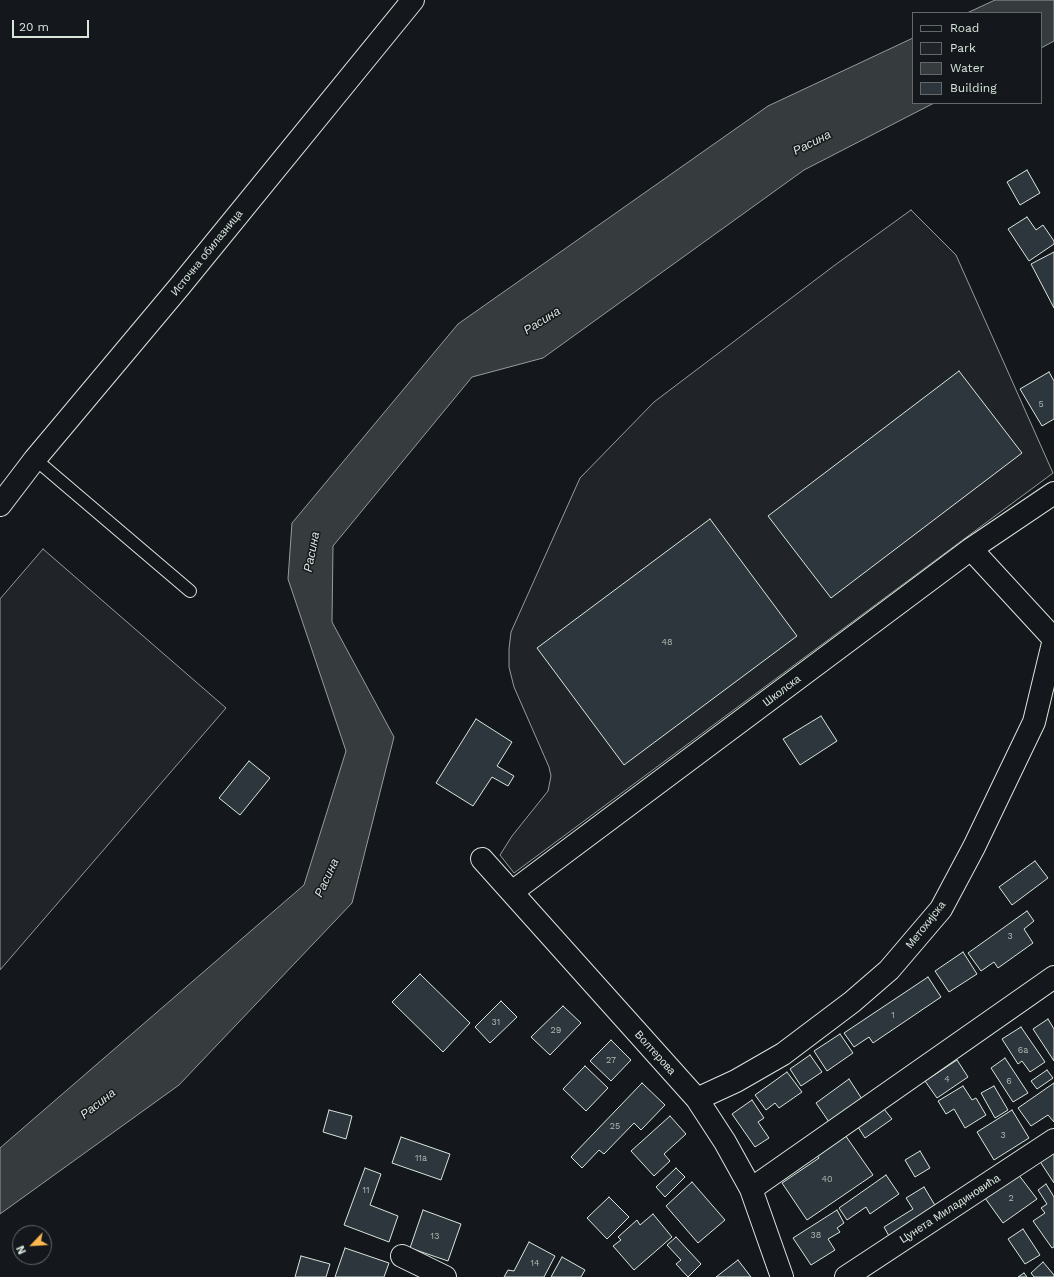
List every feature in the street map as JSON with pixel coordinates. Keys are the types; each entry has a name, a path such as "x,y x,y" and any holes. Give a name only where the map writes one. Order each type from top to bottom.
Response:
{"street":[{"name":"Источна обилазница","path":"0,505 35,459 175,292 413,0"},
{"name":"Школска","path":"512,892 971,549 1054,493"},
{"path":"971,549 1054,639"},
{"name":"Метохијска","path":"697,1099 736,1081 783,1054 852,1002 889,970 941,909 974,847 1034,722 1054,639"},
{"name":"Волтерова","path":"482,859 697,1099 725,1142 751,1190 782,1277"},
{"path":"751,1190 1054,977"},
{"name":"Цунета Миладиновића","path":"846,1277 1054,1140"},
{"path":"402,1256 445,1277"}],"lane":[{"path":"35,459 190,591"}],"green space":[{"path":"911,210 956,255 1053,473 514,873 500,855 512,836 548,791 551,776 549,767 514,687 509,667 511,632 580,478 654,402 835,265"},
{"path":"43,549 226,708 0,970 0,599"}],"water":[{"path":"995,0 1054,0 1054,41 1042,47 1042,12 969,12"},
{"name":"Расина","path":"912,38 912,104 932,104 804,170 543,358 472,377 333,546 332,622 394,737 352,903 179,1085 0,1214 0,1148 304,885 346,751 288,579 292,523 458,324 768,106"}],"building":[{"path":"1027,170 1040,193 1020,205 1007,182"},
{"path":"1027,217 1036,230 1043,225 1054,241 1054,244 1029,261 1008,229"},
{"path":"1054,252 1054,308 1031,264"},
{"path":"959,371 1022,453 831,598 768,516"},
{"path":"1049,372 1054,381 1054,419 1042,426 1020,389"},
{"path":"710,519 797,636 624,765 537,648"},
{"path":"821,716 837,741 800,765 783,739"},
{"path":"476,719 512,742 497,766 514,776 508,786 492,777 473,806 436,783"},
{"path":"249,761 270,778 240,815 219,798"},
{"path":"1035,861 1048,878 1012,905 999,887"},
{"path":"1027,911 1034,921 1024,929 1033,943 998,968 994,962 981,971 968,953"},
{"path":"963,952 977,974 949,992 935,971"},
{"path":"420,974 470,1023 443,1052 392,1002"},
{"path":"928,977 941,997 873,1043 869,1037 854,1047 844,1033"},
{"path":"501,1001 517,1017 490,1043 475,1027"},
{"path":"563,1006 581,1023 550,1055 531,1037"},
{"path":"1048,1019 1054,1029 1054,1061 1033,1029"},
{"path":"1021,1027 1045,1062 1030,1072 1022,1061 1018,1064 1002,1039"},
{"path":"840,1034 853,1053 827,1071 814,1051"},
{"path":"611,1040 631,1060 611,1081 590,1061"},
{"path":"810,1055 822,1072 801,1086 790,1069"},
{"path":"1005,1058 1028,1093 1013,1102 991,1068"},
{"path":"957,1060 968,1077 937,1098 925,1081"},
{"path":"585,1066 608,1088 586,1111 563,1089"},
{"path":"1047,1070 1053,1078 1037,1089 1031,1081"},
{"path":"787,1072 802,1092 779,1108 775,1103 766,1110 755,1095"},
{"path":"849,1079 862,1099 829,1122 816,1103"},
{"path":"642,1083 665,1105 641,1130 634,1123 604,1154 599,1150 582,1168 571,1157"},
{"path":"1054,1083 1054,1122 1048,1115 1031,1126 1018,1108"},
{"path":"963,1086 972,1100 976,1098 986,1115 965,1128 954,1109 946,1114 938,1101"},
{"path":"994,1086 1008,1110 995,1118 981,1093"},
{"path":"752,1100 764,1118 758,1122 769,1138 755,1147 732,1114"},
{"path":"884,1109 892,1119 865,1138 858,1127"},
{"path":"329,1110 352,1116 346,1139 323,1132"},
{"path":"1012,1110 1029,1138 994,1160 977,1132"},
{"path":"670,1116 686,1134 664,1154 670,1161 654,1176 631,1151"},
{"path":"843,1132 873,1175 807,1220 782,1183 819,1158 814,1152"},
{"path":"401,1137 450,1154 441,1180 392,1163"},
{"path":"1054,1150 1054,1183 1039,1160"},
{"path":"920,1151 930,1168 915,1177 905,1160"},
{"path":"365,1168 381,1174 370,1205 398,1216 389,1242 344,1225"},
{"path":"676,1168 685,1177 665,1197 656,1187"},
{"path":"1018,1174 1037,1199 1003,1223 985,1198"},
{"path":"886,1175 899,1194 870,1214 866,1207 847,1220 839,1208"},
{"path":"692,1182 725,1220 698,1243 666,1206"},
{"path":"1046,1184 1054,1197 1054,1247 1052,1248 1033,1221 1045,1213 1041,1208 1047,1204 1038,1190"},
{"path":"924,1187 936,1207 889,1236 884,1227 913,1209 906,1198"},
{"path":"609,1197 629,1217 607,1239 587,1218"},
{"path":"423,1210 461,1224 448,1261 410,1248"},
{"path":"837,1210 844,1223 837,1228 840,1232 828,1239 835,1250 811,1265 793,1238"},
{"path":"653,1214 672,1237 634,1270 613,1246 621,1240 618,1237 637,1220 640,1225"},
{"path":"1023,1229 1040,1255 1025,1264 1008,1239"},
{"path":"676,1237 701,1264 688,1277 676,1264 681,1260 667,1245"},
{"path":"529,1242 555,1256 544,1277 504,1277 508,1270 514,1271"},
{"path":"345,1248 389,1263 384,1277 335,1277"},
{"path":"301,1256 330,1264 326,1277 295,1277"},
{"path":"562,1257 585,1270 581,1277 551,1277"},
{"path":"738,1260 751,1277 716,1277"},
{"path":"1043,1262 1054,1277 1034,1277 1031,1273"},
{"path":"1024,1273 1027,1277 1018,1277"}]}
